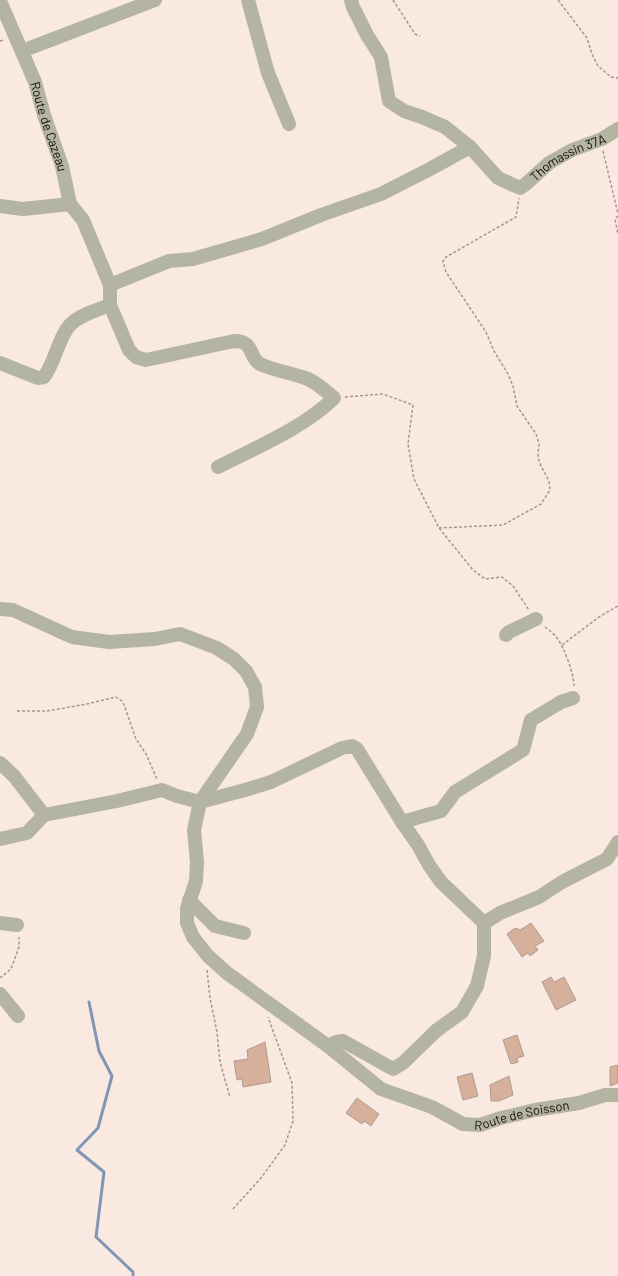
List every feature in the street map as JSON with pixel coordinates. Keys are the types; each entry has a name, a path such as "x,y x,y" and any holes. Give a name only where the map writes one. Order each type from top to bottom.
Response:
{"street":[{"path":"22,51 155,0"},
{"path":"248,0 268,73 289,124"},
{"path":"351,0 353,7 380,58 389,101 404,111 422,117 444,128 470,147 498,178 520,188"},
{"name":"Route de Cazeau","path":"0,1 35,82 44,115 62,166 70,204"},
{"name":"Thomassin 37A","path":"520,188 549,163 572,150 602,139 618,129"},
{"path":"110,286 169,261 193,259 262,239 321,214 381,194 470,147"},
{"path":"0,206 23,209 70,204 83,220 110,286 110,305 129,350 136,357 146,360 234,341 242,341 247,345 258,363 309,380 334,398 324,408 298,425 218,467"},
{"path":"0,363 38,378 44,377 48,372 62,338 70,325 78,319 110,305"},
{"path":"0,609 13,610 72,637 109,642 155,639 180,634 217,648 234,659 246,671 255,687 257,707 247,734 200,802"},
{"path":"506,636 509,632 536,619"},
{"path":"402,822 440,811 454,792 523,750 531,720 561,702 573,698"},
{"path":"0,839 28,833 44,815 117,801 162,790 177,796 200,802 271,782 342,748 352,746 357,749 441,882 484,923 484,956 477,986 462,1012 437,1030 403,1063 393,1069 343,1041 336,1042 328,1046"},
{"path":"0,763 14,776 44,815"},
{"name":"Route de Soisson","path":"200,802 194,830 197,862 196,881 187,909 187,923 193,937 208,956 227,973 328,1046 381,1089 432,1107 464,1124 480,1125 501,1118 535,1110 579,1103 605,1095 618,1095"},
{"path":"484,923 500,913 539,897 562,882 607,859 618,842"},
{"path":"190,900 215,926 244,933"},
{"path":"0,923 17,925"},
{"path":"0,994 18,1016"}],"path":[{"path":"393,0 415,34 420,36"},
{"path":"558,0 587,38 598,66 610,78 618,78"},
{"path":"602,139 602,147 618,215 615,219 618,234"},
{"path":"439,528 503,525 541,504 550,490 549,481 539,462 539,444 536,434 517,406 513,386 508,374 494,351 486,332 446,272 443,261 446,257 516,217 520,188"},
{"path":"334,398 383,394 413,405 408,444 414,479 439,528 473,570 485,579 502,577 513,586 536,619 556,636 562,645 574,681 573,698"},
{"path":"562,645 599,617 618,606"},
{"path":"17,711 47,711 116,697 123,702 136,739 146,754 162,790"},
{"path":"0,978 11,968 15,960 19,941 17,925"},
{"path":"208,956 206,974 217,1032 220,1062 230,1097"},
{"path":"233,1209 261,1178 285,1145 293,1121 292,1082 268,1017"}],"building":[{"path":"531,923 544,941 535,946 538,950 530,956 528,953 522,957 507,934 515,928 520,930"},
{"path":"551,977 554,982 564,977 576,1000 556,1010 542,982"},
{"path":"517,1035 524,1056 517,1058 518,1062 511,1064 503,1040"},
{"path":"265,1042 271,1082 243,1087 242,1079 237,1080 234,1061 248,1059 247,1050"},
{"path":"618,1065 618,1083 610,1086 610,1067"},
{"path":"472,1073 478,1096 463,1100 457,1077"},
{"path":"509,1076 513,1095 499,1101 491,1101 490,1085"},
{"path":"357,1098 379,1114 371,1126 364,1121 362,1124 346,1113"}],"waterway":[{"path":"89,1002 99,1051 112,1076 98,1128 77,1150 104,1172 96,1237 133,1272 133,1276"}]}
